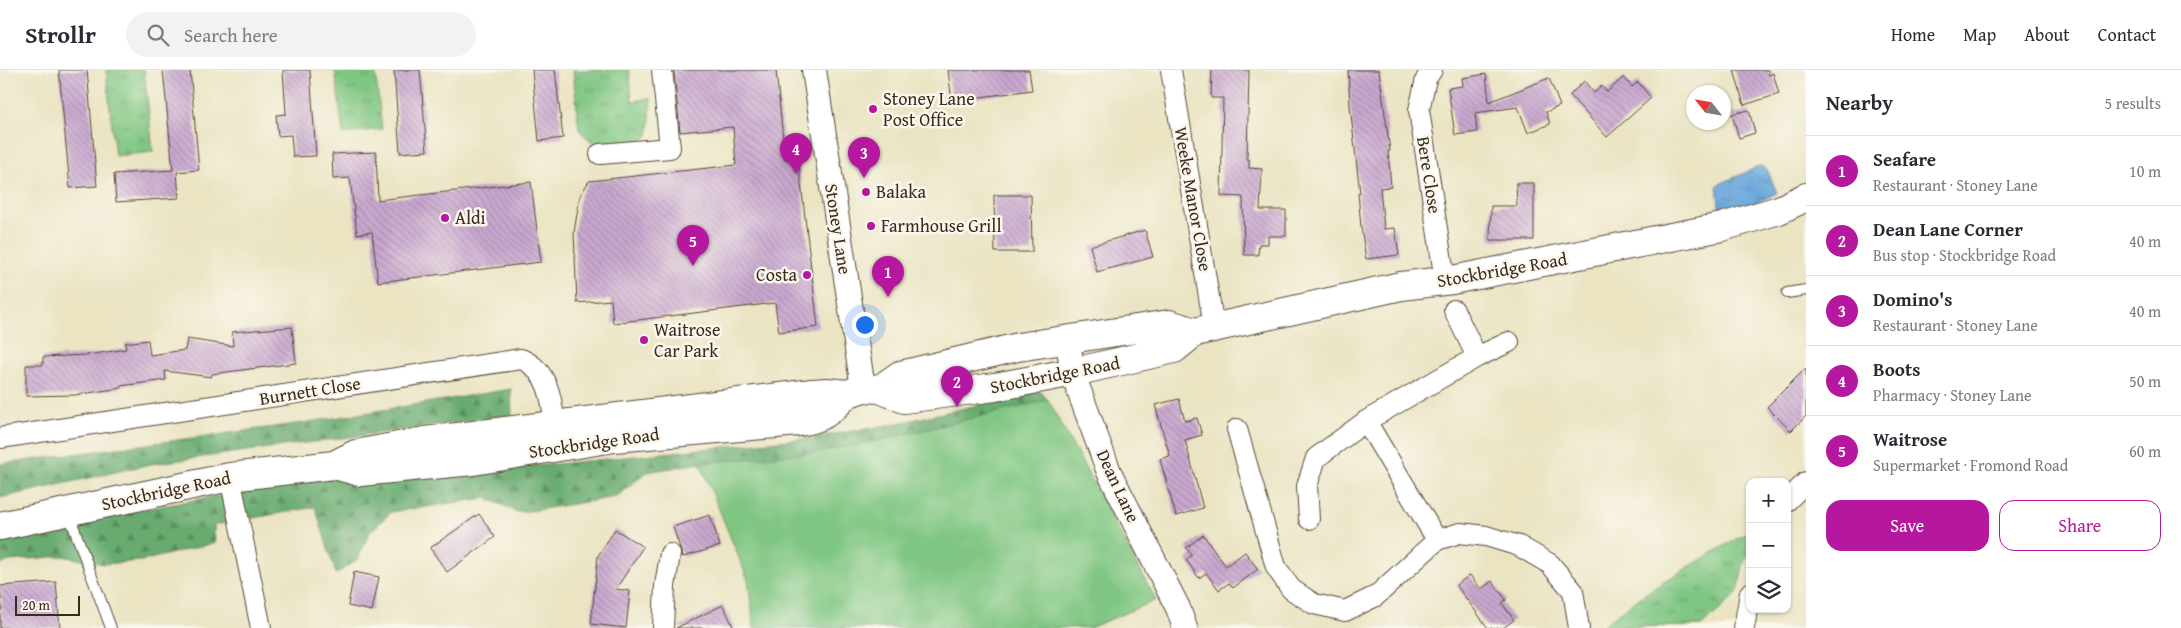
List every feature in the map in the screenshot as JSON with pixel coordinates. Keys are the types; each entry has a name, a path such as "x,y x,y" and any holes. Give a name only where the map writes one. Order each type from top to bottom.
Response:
{"main road":[{"name":"Stockbridge Road","path":"0,526 230,477 334,465 356,454 425,441 555,435 614,438 708,413 799,422 817,419 863,390 900,375 1018,347 1169,324 1204,329 1400,286 1445,281 1640,245 1722,227 1779,210 1806,197"},
{"name":"Stockbridge Road","path":"863,390 904,399 995,387 1074,372 1174,349 1204,329"}],"street":[{"path":"600,154 670,148 662,70"},
{"name":"Stoney Lane","path":"814,70 863,390"},
{"name":"Weeke Manor Close","path":"1171,70 1204,329"},
{"name":"Bere Close","path":"1432,70 1426,79 1419,110 1445,281"},
{"path":"1454,310 1477,357"},
{"name":"Dean Lane","path":"1066,339 1078,388 1109,472 1178,608 1185,628"},
{"path":"1309,519 1307,486 1316,458 1366,421 1477,357 1509,342"},
{"name":"Burnett Close","path":"0,438 522,360 531,363 541,372 549,390 555,435"},
{"path":"1366,421 1437,540"},
{"path":"1237,429 1276,567 1291,589 1314,604 1346,611 1376,596 1437,540 1460,533 1486,536 1519,546 1550,564 1573,591 1579,628"},
{"path":"230,477 261,628"},
{"path":"1791,497 1806,482"},
{"path":"664,628 665,586 670,554"},
{"path":"1744,628 1747,613"}],"lane":[{"path":"1787,293 1806,290"},
{"path":"68,512 111,628"}],"green space":[{"path":"106,70 144,70 153,152 115,156"},
{"path":"335,70 375,70 382,129 343,134"},
{"path":"573,70 629,70 632,101 651,98 649,130 645,138 633,144 597,147 579,130"},
{"path":"511,389 512,415 151,464 0,498 0,464 303,423"},
{"path":"1040,391 1048,400 1156,600 1089,628 912,455 700,463 647,472 616,497 537,510 517,512 487,498 391,512 369,533 358,559 336,574 315,507 214,525 215,543 141,561 104,564 62,556 9,561 0,565 0,540 59,525 211,497 338,476 548,465 817,437 894,424"},
{"path":"1048,400 1156,600 1089,628 754,628 748,580 700,463 821,452 890,438"},
{"path":"1746,533 1746,557 1738,591 1732,599 1701,626 1601,627 1636,600"}],"water":[{"path":"1760,166 1767,169 1777,193 1737,211 1720,214 1717,185"}],"building":[{"path":"59,70 87,70 97,186 70,188"},
{"path":"163,70 190,70 199,170 177,172 179,198 116,202 114,174 173,170"},
{"path":"283,70 310,70 316,156 293,157 291,135 278,136 276,115 286,114"},
{"path":"394,70 420,70 427,151 400,153"},
{"path":"532,70 555,70 563,138 539,141"},
{"path":"674,70 776,70 785,159 798,158 818,327 779,332 775,303 613,323 611,300 577,303 574,232 580,196 589,181 736,165 733,127 680,132"},
{"path":"948,70 1029,70 1032,90 952,101"},
{"path":"1212,70 1249,70 1247,159 1249,159 1249,168 1262,169 1260,210 1286,210 1286,236 1268,236 1268,244 1259,244 1258,255 1244,255 1243,197 1221,196 1223,98 1211,98"},
{"path":"1348,70 1379,70 1390,151 1388,151 1391,187 1380,188 1384,229 1395,228 1399,255 1366,259 1361,227 1358,193 1360,193 1350,106"},
{"path":"1734,70 1768,70 1769,75 1773,73 1779,94 1744,105"},
{"path":"1486,74 1489,102 1549,78 1560,106 1546,112 1550,124 1528,133 1518,107 1475,113 1477,132 1455,135 1448,88 1463,86 1462,78"},
{"path":"1624,77 1632,87 1638,82 1651,98 1607,137 1570,95 1584,81 1594,93 1602,86 1607,92"},
{"path":"1749,110 1755,133 1739,138 1732,114"},
{"name":"Aldi","path":"376,152 378,200 531,182 541,262 378,282 372,232 357,234 350,178 333,179 332,154"},
{"path":"1516,183 1534,183 1534,240 1490,240 1491,206 1517,206"},
{"path":"994,195 1031,195 1032,252 995,252"},
{"path":"1145,230 1153,257 1097,272 1090,246"},
{"path":"292,327 296,363 212,374 211,377 165,371 166,380 120,386 121,388 75,395 26,396 26,365 43,365 43,357 87,355 126,349 125,343 148,340 150,355 185,350 187,339 233,346 232,332"},
{"path":"1806,368 1806,416 1791,431 1767,407"},
{"path":"1179,399 1185,421 1197,418 1202,435 1185,440 1203,508 1176,516 1160,459 1170,456 1155,405"},
{"path":"479,514 495,537 447,572 430,548"},
{"path":"710,515 720,546 683,557 673,527"},
{"path":"615,529 643,547 616,589 630,591 626,628 591,624 598,556"},
{"path":"1203,535 1226,566 1245,552 1258,569 1233,588 1229,583 1219,590 1206,573 1199,578 1186,560 1192,555 1186,548"},
{"path":"354,572 379,577 372,611 348,606"},
{"path":"1470,575 1481,589 1492,581 1506,600 1502,603 1514,620 1503,628 1488,628 1456,585"},
{"path":"56,582 60,628 0,628 0,610 2,610 0,586"},
{"path":"723,605 734,628 676,628"}],"place":[{"name":"Stoney Lane Post Office","path":"873,109"},
{"name":"Boots","path":"796,174"},
{"name":"Domino's","path":"864,178"},
{"name":"Balaka","path":"866,192"},
{"name":"Aldi","path":"445,218"},
{"name":"Farmhouse Grill","path":"871,226"},
{"name":"Waitrose","path":"693,266"},
{"name":"Costa","path":"807,275"},
{"name":"Seafare","path":"888,297"},
{"name":"Waitrose Car Park","path":"644,340"},
{"name":"Dean Lane Corner","path":"957,407"}]}
